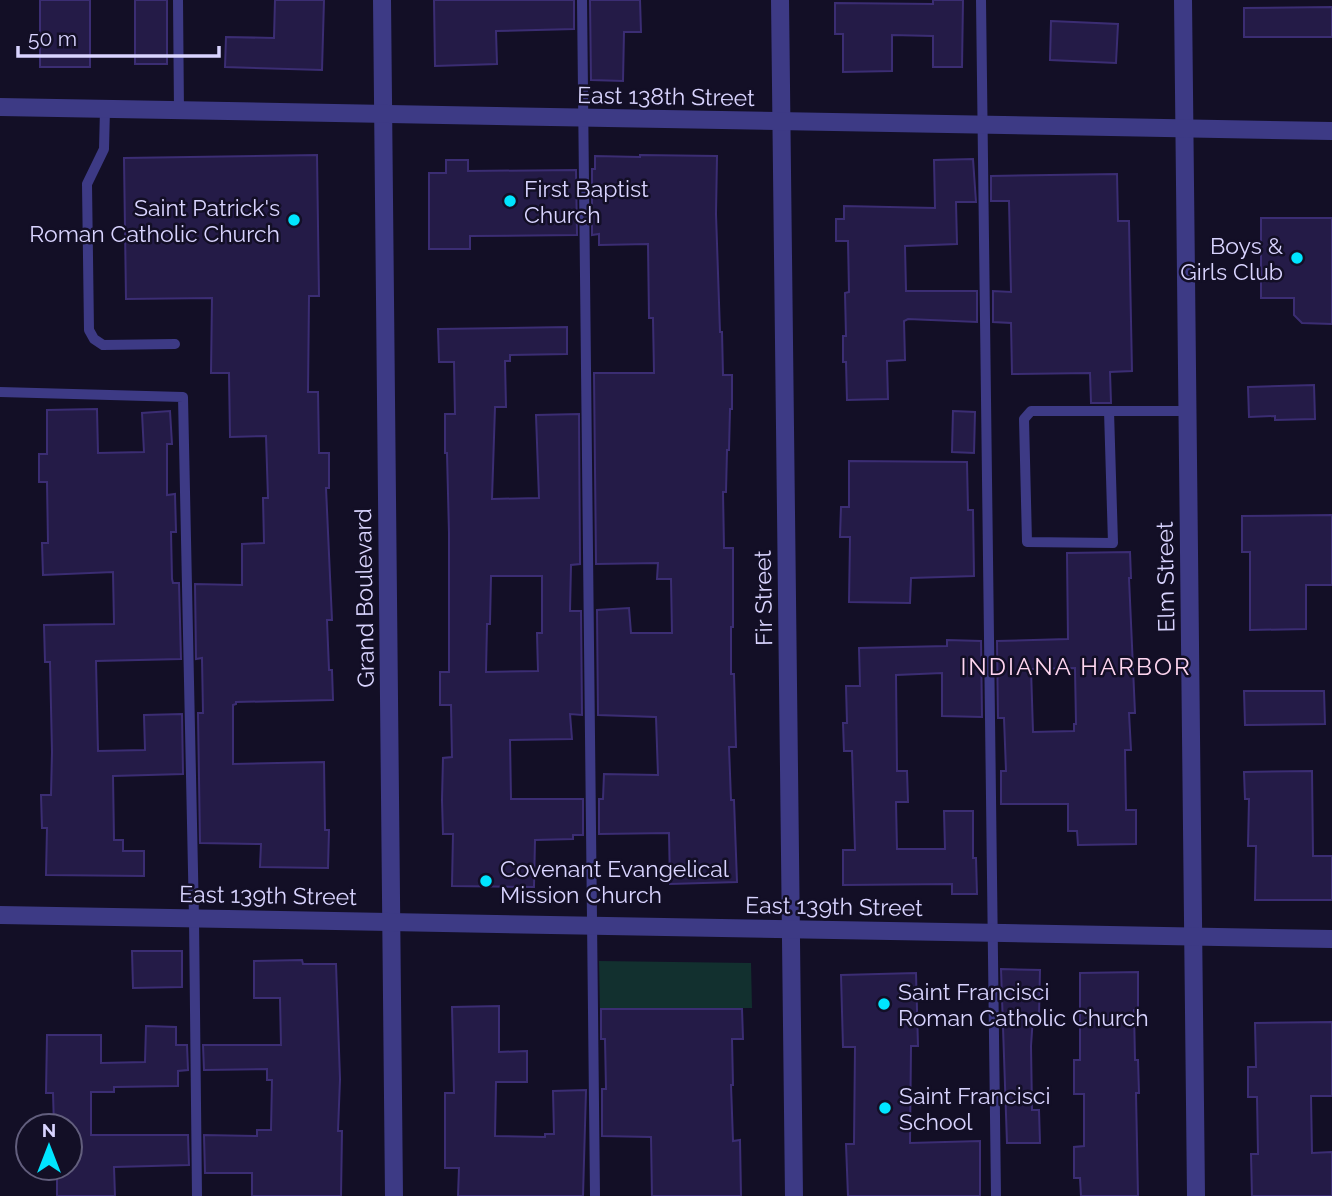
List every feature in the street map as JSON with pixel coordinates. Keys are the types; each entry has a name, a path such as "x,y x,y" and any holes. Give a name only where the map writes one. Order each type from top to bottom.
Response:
{"street":[{"name":"Grand Boulevard","path":"382,0 394,1196"},
{"name":"Fir Street","path":"780,0 794,1196"},
{"name":"Elm Street","path":"1183,0 1196,1196"},
{"name":"East 138th Street","path":"0,107 1332,131"},
{"name":"East 139th Street","path":"0,915 1332,939"}],"lane":[{"path":"178,0 179,111"},
{"path":"582,0 594,1196"},
{"path":"981,0 996,1196"},
{"path":"105,109 104,149 87,184 89,330 94,340 103,345 175,344"},
{"path":"0,392 183,397 197,1196"},
{"path":"1109,411 1113,543 1027,542 1024,419 1031,411 1109,411 1187,411"}],"green space":[{"path":"599,961 751,963 752,1008 600,1009"}],"building":[{"path":"40,0 90,0 90,67 40,67"},
{"path":"135,0 167,0 167,64 135,64"},
{"path":"275,0 324,0 322,70 225,67 226,37 274,38"},
{"path":"434,0 574,0 574,29 496,31 497,64 435,66"},
{"path":"590,0 640,0 641,32 624,32 623,81 591,80"},
{"path":"933,0 963,0 962,67 933,67 933,36 892,35 892,71 843,72 843,34 835,34 835,3 933,4"},
{"path":"1332,7 1332,37 1244,37 1244,8"},
{"path":"1051,21 1118,24 1116,63 1050,60"},
{"path":"317,155 319,296 309,296 308,392 318,392 319,453 329,453 329,488 326,488 332,620 327,620 333,700 236,702 233,705 233,764 324,762 325,830 329,830 328,868 260,867 261,844 200,843 198,713 203,713 202,658 196,659 195,584 242,585 242,544 264,543 263,498 268,498 266,436 230,437 229,373 211,373 212,298 126,299 124,158"},
{"path":"595,156 717,156 720,332 723,375 732,375 726,492 723,492 724,548 733,548 731,674 734,674 736,747 729,747 737,882 670,884 669,833 599,834 599,799 603,799 604,774 658,775 656,717 598,715 597,610 629,608 631,633 672,633 671,579 657,579 658,563 596,564 594,373 654,373 653,318 649,318 648,244 599,245 599,234 592,235 592,169 595,169"},
{"path":"973,159 976,202 956,202 957,244 905,246 906,291 977,291 977,322 904,321 905,360 887,361 888,399 847,400 843,336 846,336 845,293 849,292 848,241 836,241 836,219 844,219 844,206 935,208 934,160"},
{"path":"446,160 468,160 468,171 576,170 577,235 470,236 470,249 429,249 429,173 446,173"},
{"path":"1117,174 1118,221 1129,221 1132,371 1110,372 1111,403 1091,403 1090,373 1012,374 1011,323 993,322 993,291 1011,292 1009,201 991,201 991,176"},
{"name":"Boys & Girls Club","path":"1261,218 1332,218 1332,324 1302,323 1294,315 1294,298 1261,298"},
{"path":"567,327 567,354 510,355 510,361 505,361 506,407 495,407 492,499 539,498 536,415 579,414 580,564 571,565 570,611 581,611 582,715 570,714 572,739 510,740 511,799 583,799 583,835 573,835 573,839 535,840 534,887 452,886 453,834 443,834 443,758 452,757 451,705 440,705 440,672 449,672 449,533 445,414 455,414 454,362 439,362 438,329","holes":["491,576 542,576 542,633 537,633 538,671 486,672"]},
{"path":"1314,385 1315,419 1275,420 1275,416 1249,417 1248,387"},
{"path":"97,409 98,453 144,452 142,413 170,411 172,444 167,444 167,495 175,494 176,532 171,532 172,579 173,583 179,583 181,659 96,661 98,751 145,750 144,715 182,714 183,774 113,776 114,840 123,840 123,851 144,851 144,876 46,875 47,828 42,828 41,795 51,795 52,752 50,662 45,662 44,625 114,624 113,572 43,575 42,543 48,543 47,482 39,482 39,454 47,454 47,410"},
{"path":"953,411 975,412 974,453 952,452"},
{"path":"849,461 967,462 968,510 973,510 974,576 911,578 910,603 849,602 850,537 840,537 841,507 849,507"},
{"path":"1332,515 1332,585 1306,585 1306,629 1250,630 1250,552 1242,552 1242,516"},
{"path":"1130,552 1135,713 1129,713 1131,750 1125,750 1126,810 1136,810 1136,844 1078,845 1077,831 1068,831 1068,804 1001,804 1001,771 1006,771 1004,718 998,718 997,641 1068,639 1067,553","holes":["1075,668 1074,731 1033,732 1031,669"]},
{"path":"947,640 981,641 982,717 942,716 942,673 896,675 897,771 907,771 908,802 896,802 897,849 945,849 944,811 973,811 973,858 976,858 977,894 952,894 952,884 843,885 843,850 855,850 852,751 844,751 843,723 847,723 846,686 860,686 859,648 947,646"},
{"path":"1244,691 1324,691 1325,724 1245,725"},
{"path":"1312,771 1313,856 1332,856 1332,900 1255,900 1256,846 1248,846 1249,799 1245,799 1244,772"},
{"path":"132,951 182,951 182,987 133,988"},
{"path":"302,960 303,964 336,964 340,1079 338,1131 342,1131 341,1196 252,1196 252,1173 205,1173 204,1135 257,1136 257,1130 271,1130 272,1080 267,1080 267,1069 204,1070 203,1045 281,1045 280,998 254,998 254,961"},
{"path":"1001,969 1040,970 1039,1016 1033,1016 1031,1046 1032,1110 1039,1110 1040,1143 1007,1143"},
{"path":"1138,972 1138,1009 1134,1010 1139,1093 1136,1093 1138,1196 1081,1196 1080,1178 1074,1178 1074,1147 1084,1146 1084,1094 1074,1094 1074,1060 1080,1060 1080,973"},
{"path":"916,973 918,1046 911,1046 910,1143 980,1141 980,1196 848,1196 846,1144 854,1144 855,1047 843,1047 841,975"},
{"path":"499,1006 499,1052 527,1051 527,1082 496,1082 495,1136 545,1137 545,1134 554,1134 553,1091 586,1090 583,1196 458,1196 459,1168 445,1168 445,1093 454,1093 452,1007"},
{"path":"601,1009 742,1009 743,1039 732,1039 731,1085 733,1141 740,1140 741,1196 652,1196 651,1137 602,1136 602,1089 606,1089 605,1039 601,1039"},
{"path":"1332,1022 1332,1096 1311,1096 1312,1153 1332,1152 1332,1196 1252,1196 1251,1154 1258,1154 1257,1097 1248,1097 1248,1067 1256,1067 1255,1023"},
{"path":"146,1026 176,1027 176,1045 187,1045 188,1070 178,1071 178,1086 114,1087 114,1092 91,1092 91,1135 188,1135 189,1165 114,1167 115,1196 57,1196 57,1182 84,1182 84,1112 54,1112 53,1093 46,1093 47,1035 101,1035 101,1063 145,1062"}],"place":[{"name":"First Baptist Church","path":"510,201"},
{"name":"Saint Patrick's Roman Catholic Church","path":"294,220"},
{"name":"Boys & Girls Club","path":"1297,258"},
{"name":"Covenant Evangelical Mission Church","path":"486,881"},
{"name":"Saint Francisci Roman Catholic Church","path":"884,1004"},
{"name":"Saint Francisci School","path":"885,1108"}],"district":[{"name":"INDIANA HARBOR","path":"1076,666"}]}
